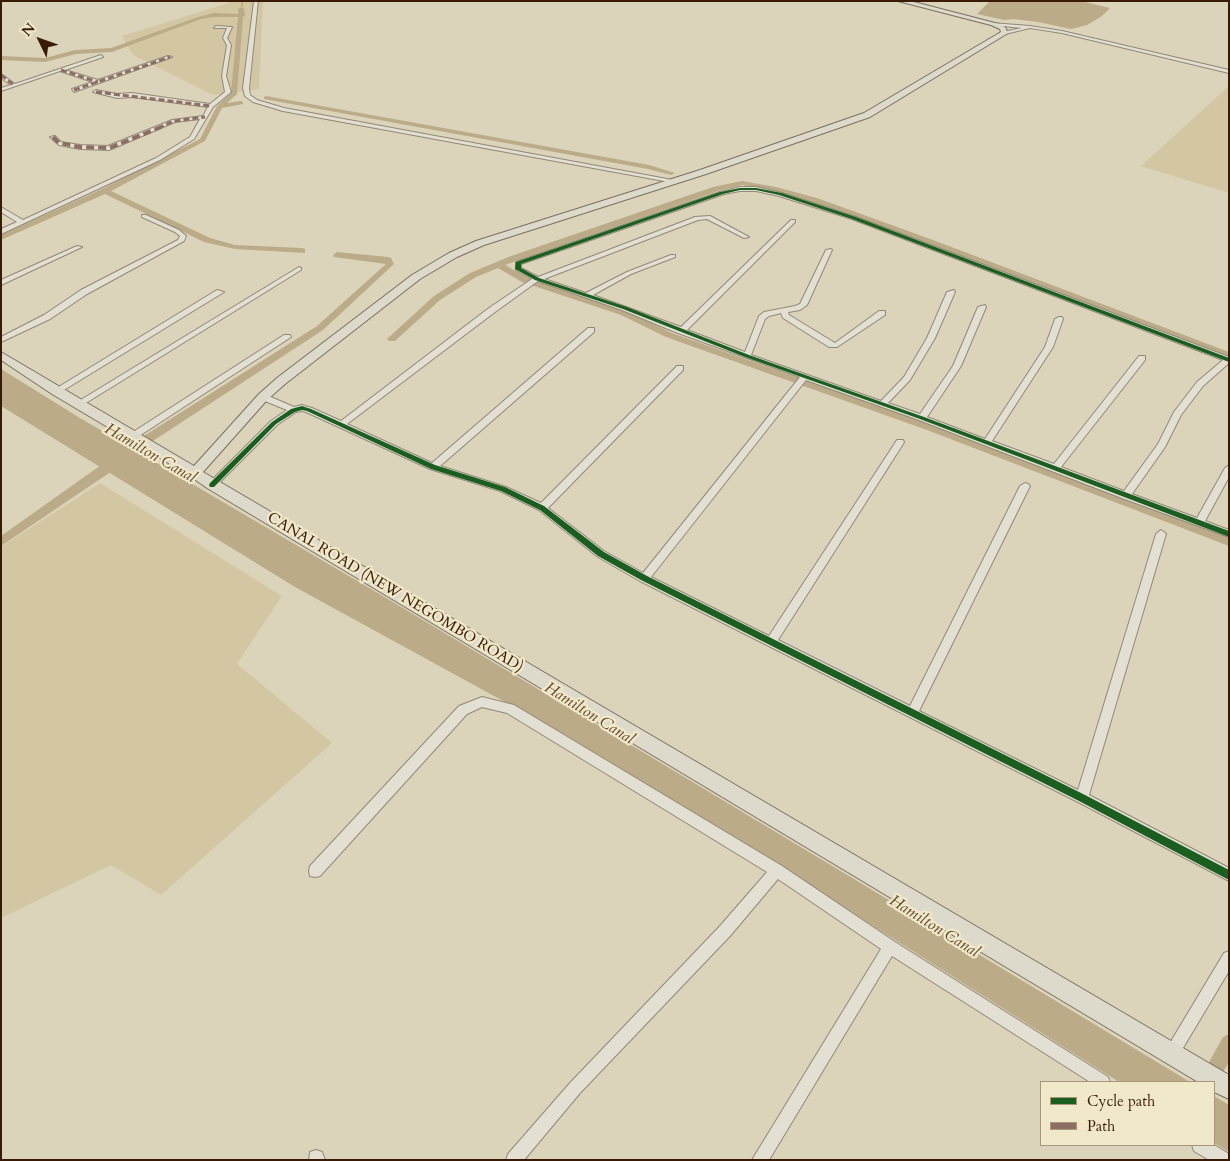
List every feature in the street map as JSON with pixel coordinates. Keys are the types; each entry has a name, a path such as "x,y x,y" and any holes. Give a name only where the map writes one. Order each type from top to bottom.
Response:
{"main road":[{"path":"195,473 263,397 281,381 416,277 453,255 480,243 675,181 867,115 1005,33 1003,28 993,24 901,1"},
{"name":"CANAL ROAD (NEW NEGOMBO ROAD)","path":"1,355 56,391 1229,1088"}],"street":[{"path":"256,1 246,88 248,96 254,101 292,111 675,181"},
{"path":"993,24 1062,32 1229,72"},
{"path":"1,232 104,185 181,146 198,131 211,106 228,92 224,76 229,45 225,38 230,27 216,27"},
{"path":"1005,33 1030,27"},
{"path":"1,90 100,56"},
{"path":"74,90 170,57"},
{"path":"61,70 98,82"},
{"path":"1,75 15,86"},
{"path":"96,92 211,106"},
{"path":"53,137 59,143 80,147 109,148 174,121 205,117"},
{"path":"638,174 650,180 653,188"},
{"path":"1125,496 1162,445 1177,414 1200,384 1229,360 854,218 780,194 756,189 740,189 722,193 518,263 518,269 533,281 588,295 747,356 802,381 922,418 1125,496 1229,534"},
{"path":"1,209 22,222"},
{"path":"1,340 47,317 84,292 181,240 183,236 177,230 144,216"},
{"path":"341,425 533,281 698,218 708,217 746,237"},
{"path":"681,331 793,221"},
{"path":"1,283 79,247"},
{"path":"747,356 762,318 767,314 798,308 803,305 829,250"},
{"path":"588,295 629,273 673,256"},
{"path":"78,404 299,269"},
{"path":"56,391 220,292"},
{"path":"882,405 907,378 931,338 951,292"},
{"path":"922,418 957,366 982,307"},
{"path":"784,311 786,316 832,345 837,346 882,313"},
{"path":"987,443 1049,347 1058,319"},
{"path":"433,468 591,330"},
{"path":"139,440 287,336"},
{"path":"1055,469 1142,358"},
{"path":"542,508 680,368"},
{"path":"644,578 802,381"},
{"path":"263,397 293,410"},
{"path":"212,484 274,423 293,410 302,408 310,410 433,468 503,489 542,508 602,554 644,578 913,712 1229,875"},
{"path":"772,641 900,442"},
{"path":"1199,523 1229,468"},
{"path":"913,712 1025,486"},
{"path":"1082,798 1161,534"},
{"path":"315,871 463,710 482,702 510,709 777,871 890,947 1101,1081"},
{"path":"514,1160 576,1088 725,931 777,871"},
{"path":"760,1160 890,947"},
{"path":"1180,1058 1229,958"},
{"path":"1202,1146 1223,1160"}],"shaded area":[{"path":"229,1 263,1 259,89 213,95 133,55 122,36 229,3"},
{"path":"990,1 1081,1 1110,8 1102,16 1087,25 1071,29 1038,22 1013,19 1004,20 977,14"},
{"path":"1229,86 1229,193 1141,166"},
{"path":"1,369 80,418 388,599 1188,1081 1117,1081 747,846 567,736 295,587 1,406"},
{"path":"100,483 282,596 237,664 332,743 161,895 111,865 1,918 1,547"},
{"path":"1215,1097 1229,1105 1229,1152 1215,1144"}],"waterway":[{"path":"242,1 242,6"},
{"path":"240,16 241,9"},
{"path":"1,58 45,60 75,52 112,50 200,18 214,15 240,16"},
{"path":"220,106 234,94 240,16"},
{"path":"266,98 649,167 671,173"},
{"path":"220,106 241,103"},
{"path":"105,191 203,140 220,106"},
{"path":"499,264 716,189 742,183 776,189 814,200 1229,355"},
{"path":"1,238 105,191"},
{"path":"105,191 207,240 235,247 302,251"},
{"name":"Hamilton Canal","path":"1,542 132,449 320,328 390,264 388,260 337,255"},
{"path":"392,339 437,298 473,275 499,264"},
{"path":"499,264 525,280 624,313 669,335 931,428 1229,542"},
{"path":"1208,1081 1229,1043"}],"marked path":[{"path":"74,90 170,57"},
{"path":"61,70 98,82"},
{"path":"1,75 15,86"},
{"path":"96,92 211,106"},
{"path":"53,137 59,143 80,147 109,148 174,121 205,117"}],"cycle path":[{"path":"1229,360 854,218 780,194 756,189 740,189 722,193 518,263 518,269 537,279 625,308 747,356 922,418 1229,534"},
{"path":"212,485 274,423 293,410 302,408 309,410 433,467 503,489 542,508 601,554 644,578 1082,798 1229,875"}]}
